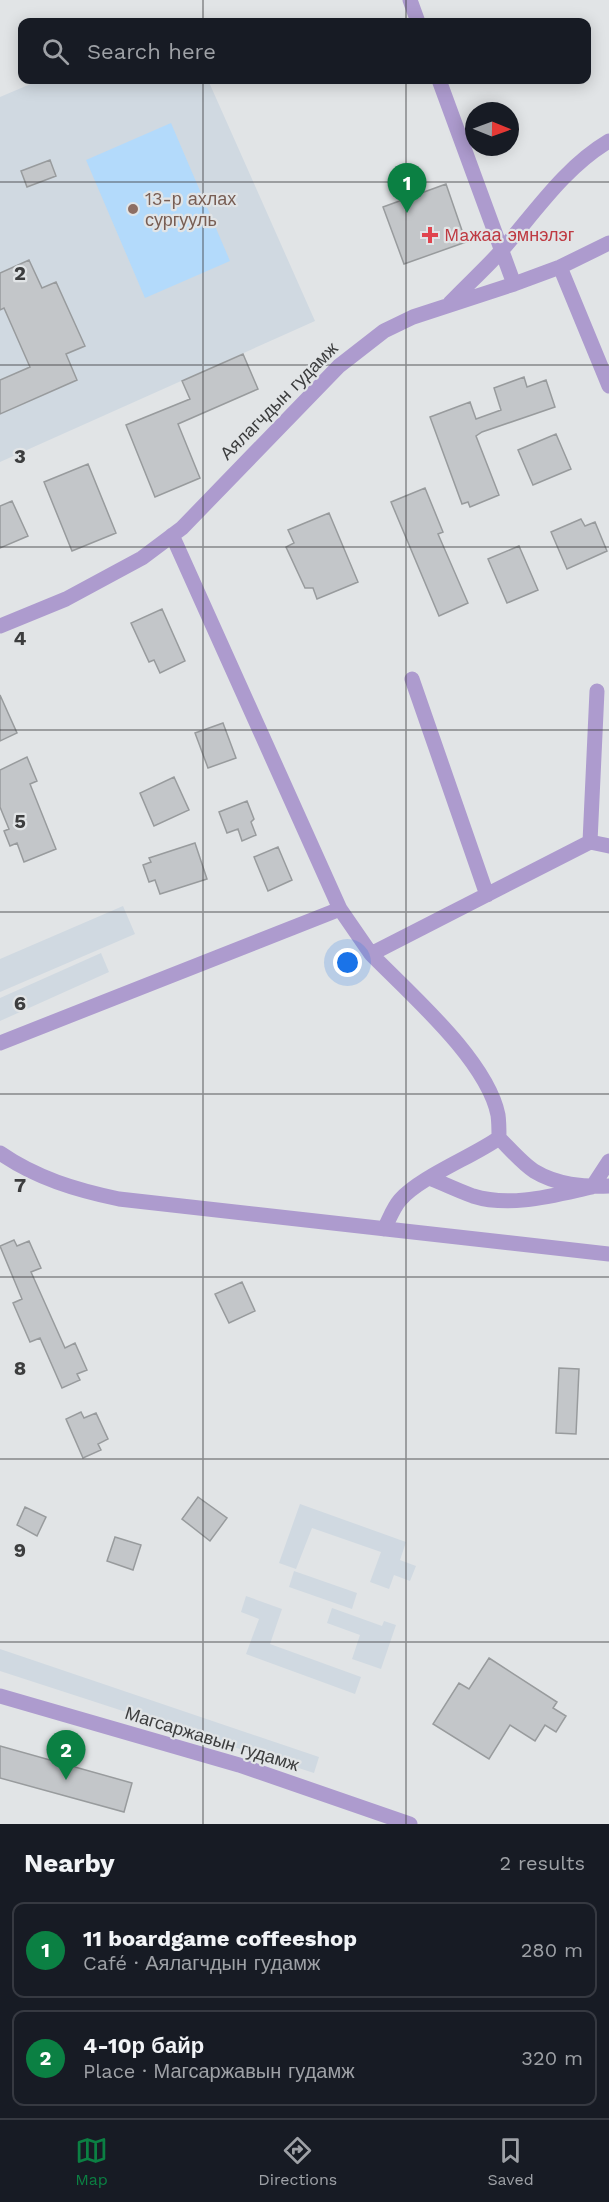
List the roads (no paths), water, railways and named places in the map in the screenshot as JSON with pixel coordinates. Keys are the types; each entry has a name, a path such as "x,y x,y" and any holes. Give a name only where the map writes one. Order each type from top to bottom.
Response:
{"street":[{"path":"410,0 417,18"},
{"path":"440,84 514,284"},
{"path":"446,306 501,251 534,210 590,152 609,141"},
{"name":"Аялагчдын гудамж","path":"0,626 66,599 142,558 182,528 339,366 384,330 413,317 560,267 609,243"},
{"path":"560,267 609,386"},
{"path":"172,535 340,909 370,954 468,1056 488,1087 498,1114 500,1138 533,1171 558,1183 592,1187"},
{"path":"412,679 487,895"},
{"path":"590,843 597,691"},
{"path":"370,954 590,843 609,846"},
{"path":"0,1043 340,909"},
{"path":"384,1229 399,1201 415,1188 480,1152 500,1138"},
{"path":"0,1154 44,1178 78,1190 119,1199 609,1254"},
{"path":"592,1187 609,1161"},
{"path":"430,1178 475,1197 510,1200 537,1198 592,1187 609,1186"},
{"name":"Магсаржавын гудамж","path":"0,1696 239,1765 410,1824"}],"place":[{"name":"13-р ахлах сургууль","path":"133,209"},
{"name":"11 boardgame coffeeshop","path":"407,213"},
{"name":"Maжаа эмнэлэг","path":"430,235"},
{"name":"4-10р байр","path":"66,1780"}]}
